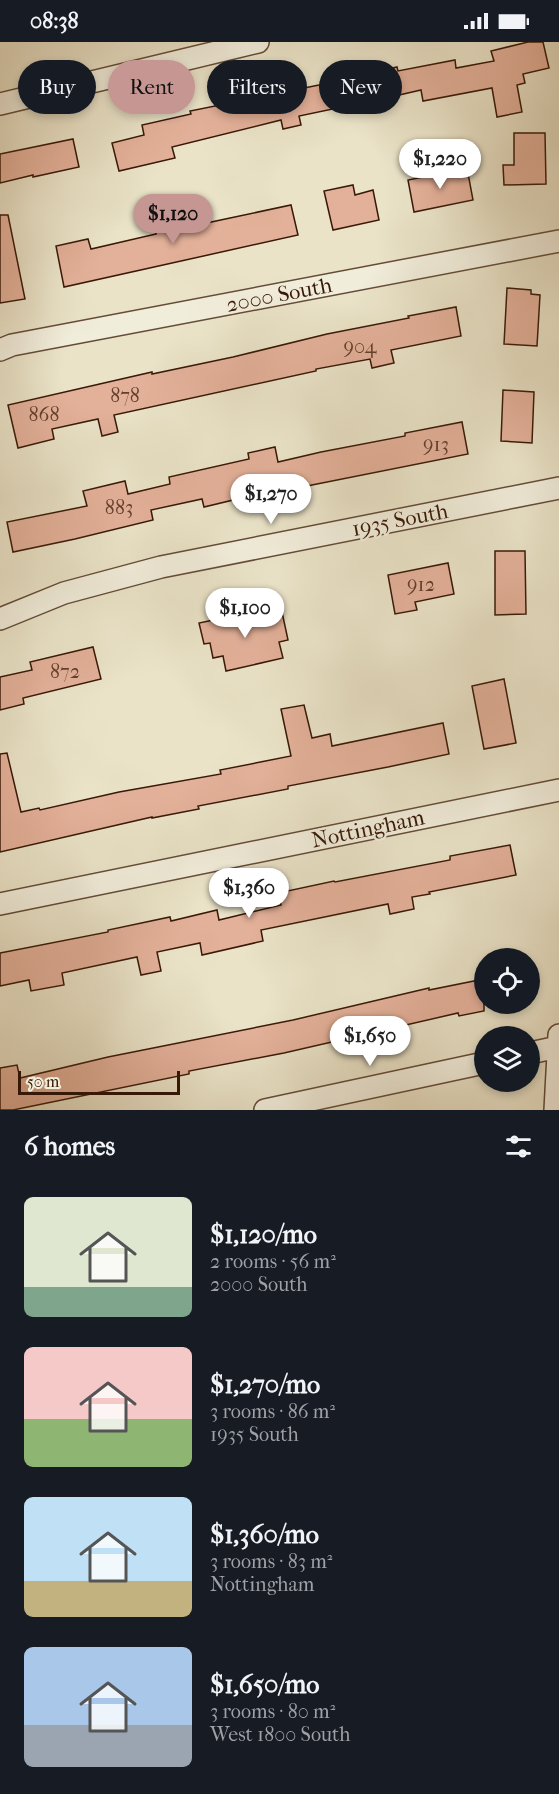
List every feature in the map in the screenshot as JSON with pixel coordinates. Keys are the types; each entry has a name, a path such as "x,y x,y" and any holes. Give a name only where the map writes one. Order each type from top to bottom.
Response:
{"street":[{"path":"0,104 258,42"},
{"name":"2000 South","path":"0,350 12,345 559,241"},
{"name":"1935 South","path":"0,619 64,593 161,567 559,488"},
{"name":"Nottingham","path":"0,904 559,790"},
{"path":"555,1110 559,1035"},
{"path":"540,1051 558,1047"},
{"path":"264,1110 474,1065"}],"building":[{"path":"528,42 543,42 549,68 523,74 525,83 517,85 522,112 497,117 492,88 423,101 421,90 402,94 402,70 455,60 456,68 494,61 491,51"},
{"path":"319,85 319,112 299,116 301,125 283,129 281,120 172,147 175,158 119,171 112,143 144,135 142,125 195,114 195,110 207,108 207,114 307,114 307,87"},
{"path":"514,133 545,133 546,184 504,185 503,165 514,165"},
{"path":"73,139 79,167 0,183 0,154"},
{"path":"467,168 473,200 414,212 408,180"},
{"path":"353,185 355,195 373,190 379,220 333,230 324,191"},
{"path":"291,205 298,235 64,287 56,246 88,239 91,249 156,234 153,222 175,217 178,229"},
{"path":"0,215 8,215 25,299 0,303"},
{"path":"507,288 531,290 531,294 540,295 537,346 504,344"},
{"path":"456,307 461,336 391,350 394,363 372,368 370,359 316,369 316,371 114,415 118,432 102,436 98,419 52,429 54,439 18,448 8,405"},
{"path":"503,390 534,392 532,443 501,441"},
{"path":"462,422 468,454 312,485 251,500 250,496 204,507 202,499 151,510 153,520 13,552 7,522 87,506 83,491 125,481 128,494 170,484 169,477 249,459 248,453 275,447 278,462"},
{"path":"495,551 525,551 526,614 495,615"},
{"path":"448,563 454,594 415,602 417,610 395,614 388,575"},
{"path":"282,612 288,640 279,642 283,658 226,671 223,656 213,658 210,643 204,644 199,623 247,613 249,620"},
{"path":"93,647 101,679 23,698 24,704 0,710 0,677 32,670 30,662"},
{"path":"504,679 516,743 484,749 472,686"},
{"path":"304,705 312,738 330,734 332,746 443,723 449,754 288,786 288,789 198,806 199,809 152,817 0,852 0,754 7,753 21,812 39,808 40,810 119,792 221,774 220,770 291,756 281,709"},
{"path":"510,845 516,875 412,897 414,909 390,914 388,904 261,930 263,941 202,955 200,943 157,952 161,971 141,975 137,957 62,973 64,985 31,991 29,980 0,986 0,953 108,932 108,930 170,917 171,921 217,910 219,920 281,905 278,893 450,860 450,856"},
{"path":"474,981 474,1013 459,1016 458,1013 284,1053 189,1071 189,1074 13,1110 0,1110 0,1068 17,1065 20,1078 108,1057 293,1020 429,988 429,990"}]}
